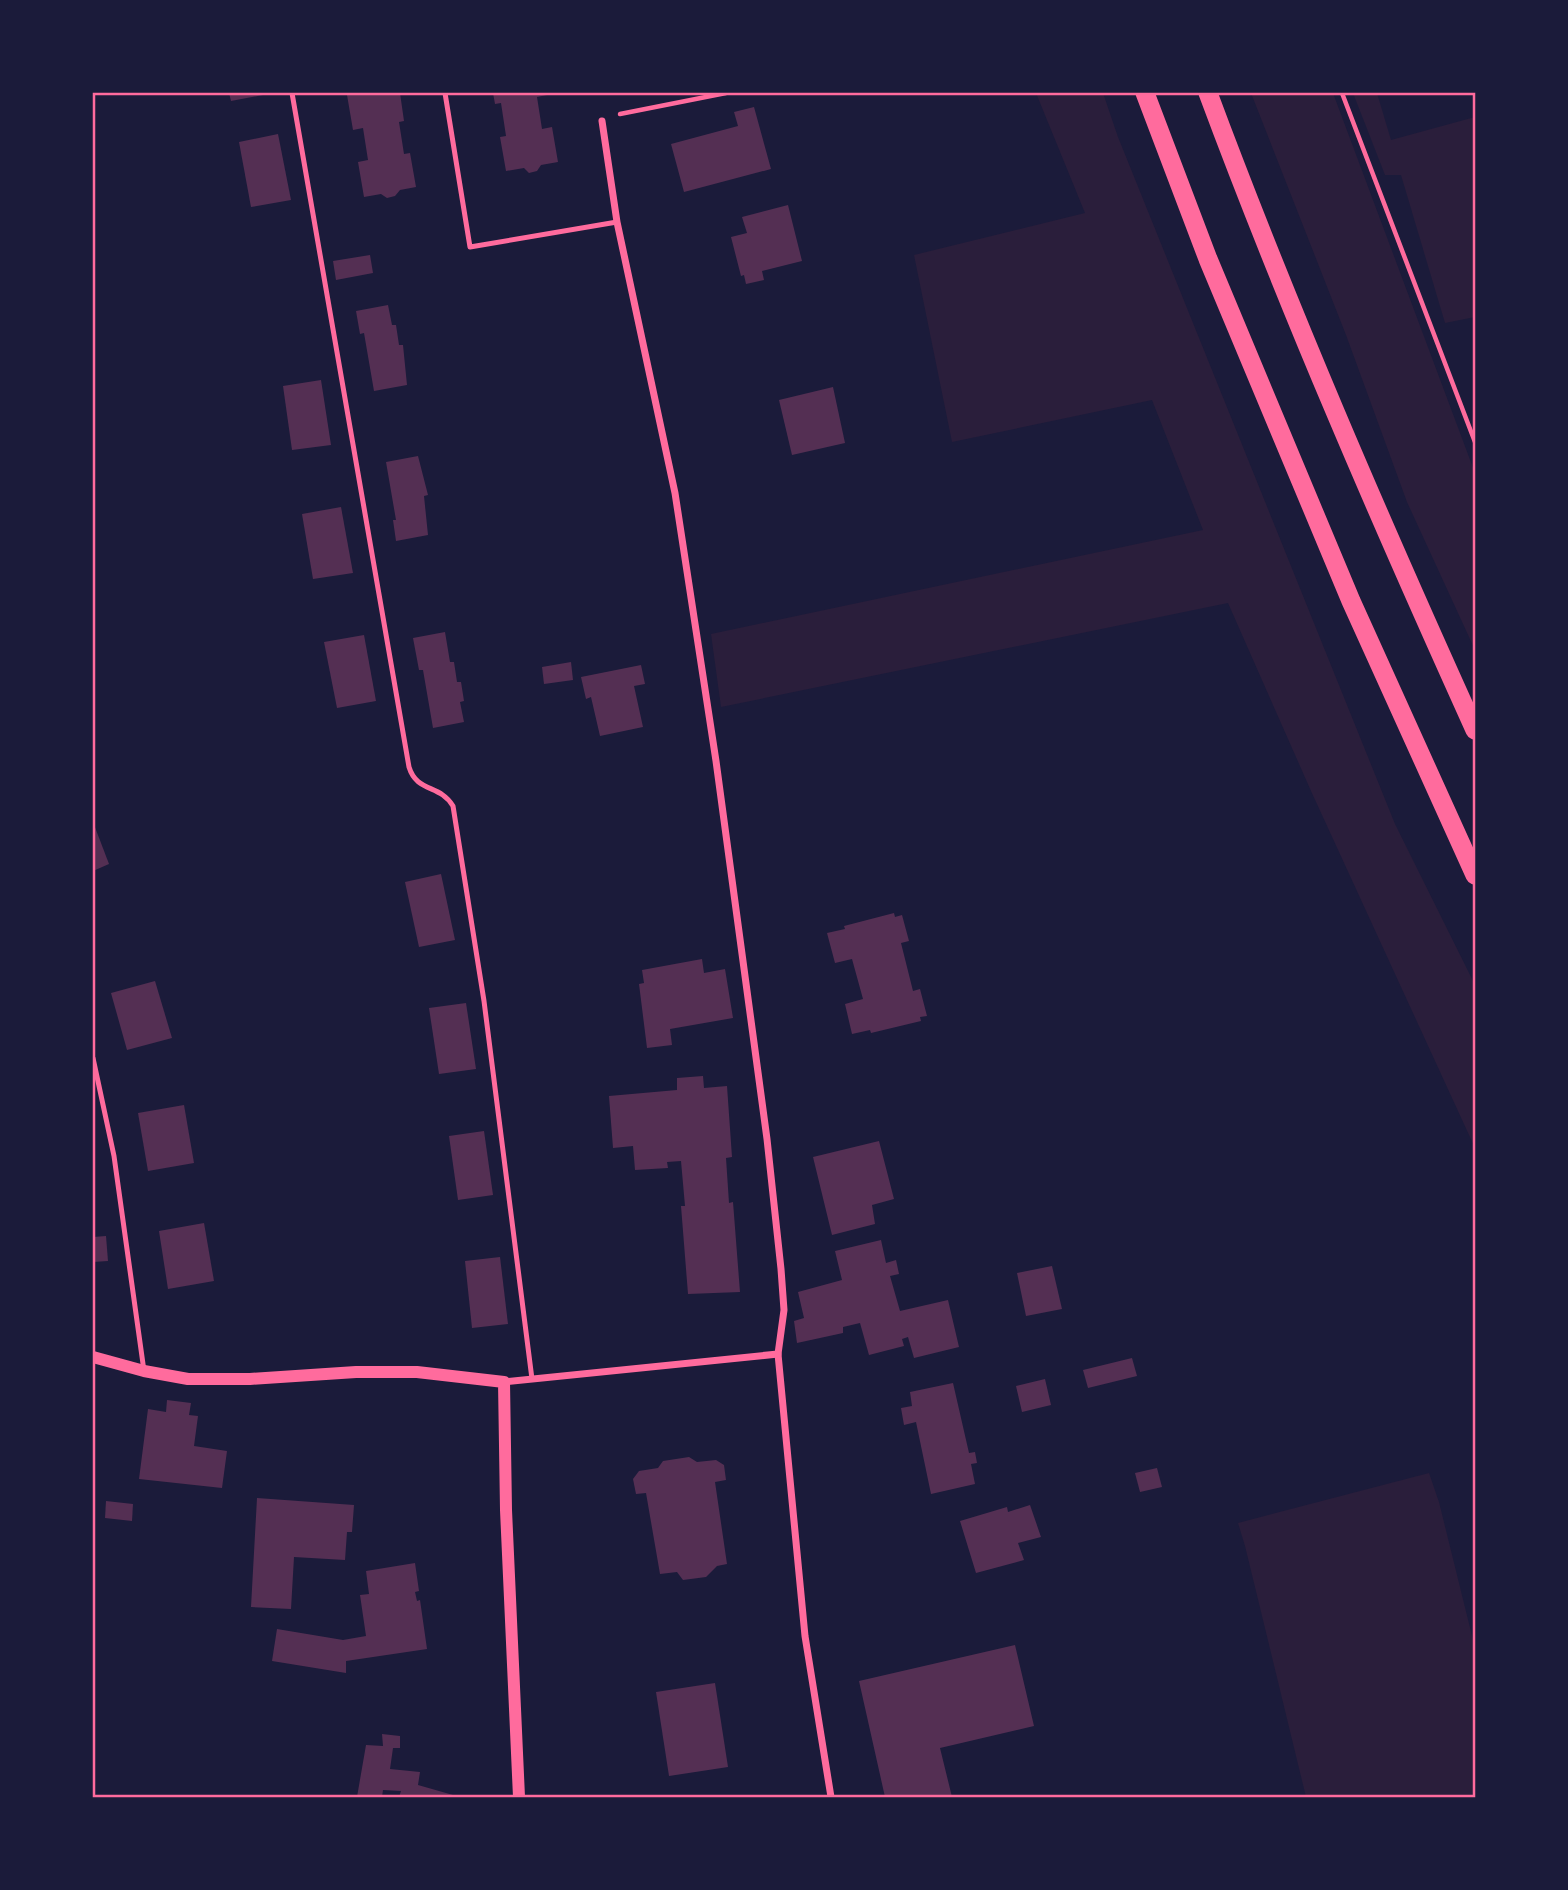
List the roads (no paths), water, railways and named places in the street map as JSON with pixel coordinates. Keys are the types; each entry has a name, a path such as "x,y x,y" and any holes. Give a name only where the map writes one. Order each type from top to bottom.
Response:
{"highway":[{"path":"1145,93 1208,259 1350,601 1475,875"},
{"path":"1208,93 1240,178 1355,457 1475,730"}],"street":[{"path":"602,121 617,222 675,493 716,761 782,1269 784,1310 778,1353 805,1636 831,1797"},
{"path":"93,1357 144,1371 188,1379 417,1372 504,1382 778,1353"},
{"path":"504,1382 519,1797"}],"lane":[{"path":"292,93 409,767 412,777 419,784 440,791 448,797 453,806 484,1001 531,1380"},
{"path":"445,93 470,247 617,222"},
{"path":"93,1058 114,1156 144,1371"}]}
